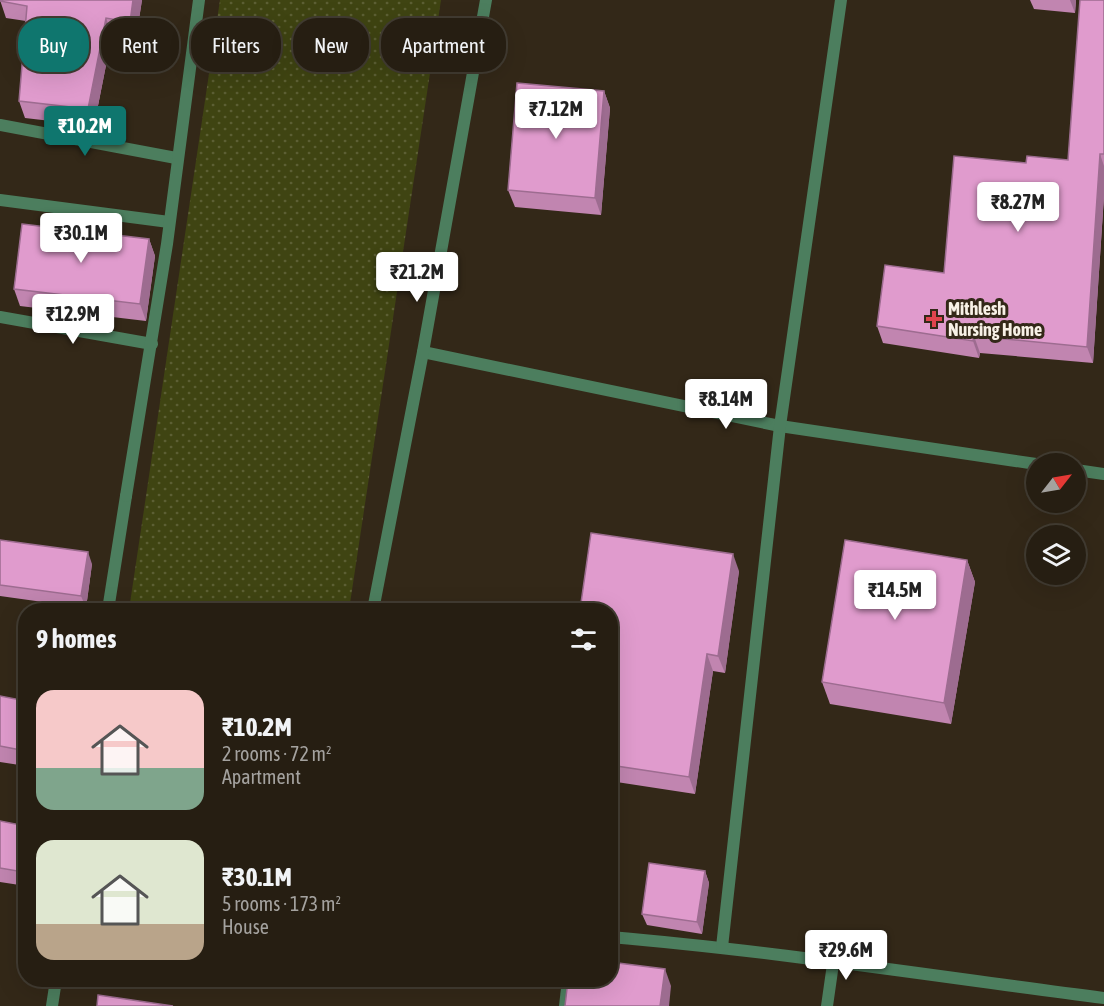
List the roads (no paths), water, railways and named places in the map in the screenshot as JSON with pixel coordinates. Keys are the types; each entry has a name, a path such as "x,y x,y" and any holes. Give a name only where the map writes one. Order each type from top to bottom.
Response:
{"street":[{"path":"109,603 152,344 199,0"},
{"path":"374,603 423,352 486,0"},
{"path":"722,947 780,426 841,0"},
{"path":"0,125 176,159"},
{"path":"0,200 169,222"},
{"path":"0,316 152,344"},
{"path":"423,352 780,426 1026,463"},
{"path":"1086,471 1104,474"},
{"path":"618,938 722,947 833,964 1104,998"},
{"path":"827,1006 833,964"},
{"path":"52,1006 55,987"},
{"path":"565,1006 567,987"}],"place":[{"name":"Mithlesh Nursing Home","path":"934,319"}]}
